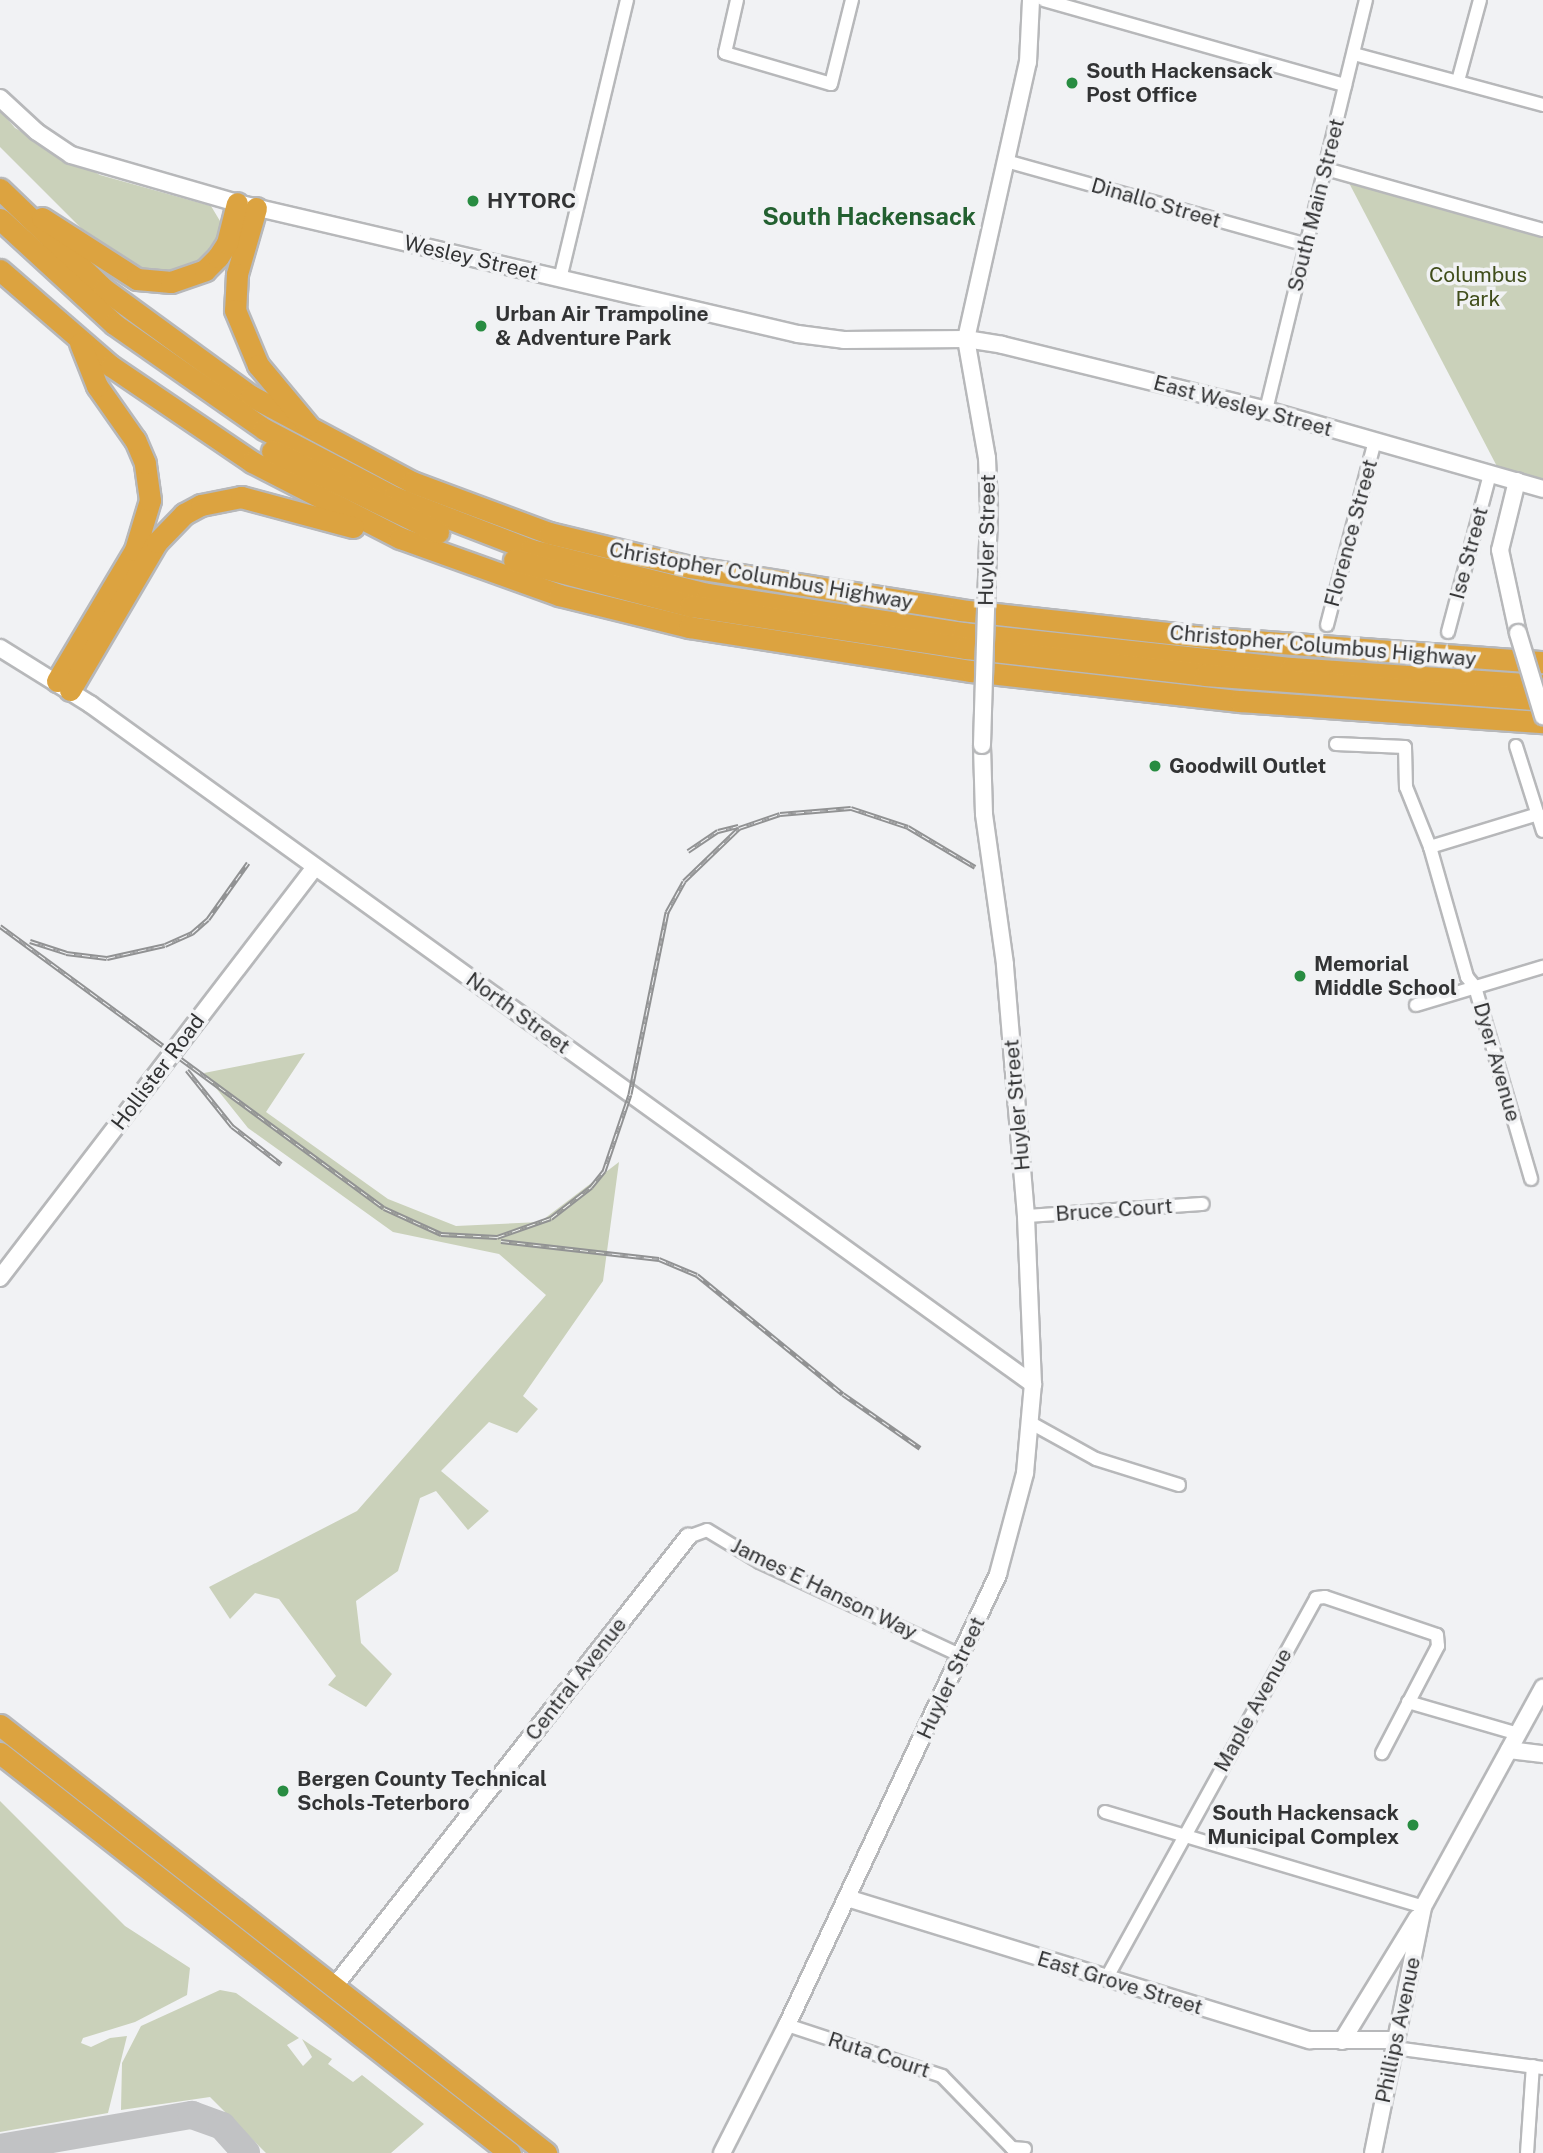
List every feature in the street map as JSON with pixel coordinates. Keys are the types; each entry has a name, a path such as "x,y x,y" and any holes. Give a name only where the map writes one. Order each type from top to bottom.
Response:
{"highway":[{"path":"0,189 110,265 153,283 188,279 205,270 227,243 246,206"},
{"name":"Christopher Columbus Highway","path":"0,189 77,265 161,334 316,435 412,482 514,521 619,552 702,570 1105,627 1543,662"},
{"path":"246,206 234,293 239,328 258,365 316,435"},
{"name":"Christopher Columbus Highway","path":"0,219 114,324 264,429 428,512 554,557 708,594 1017,640 1291,668 1543,685"},
{"name":"Christopher Columbus Highway","path":"0,240 105,335 246,435 387,510 548,571 691,606 952,646 1205,676 1543,699"},
{"path":"0,270 80,341 150,395 251,462 417,545 494,575 607,608 839,652 1240,701 1543,722"},
{"path":"63,685 135,550 150,500 140,451 97,386 80,341"},
{"path":"63,685 157,542 170,526 201,505 241,497 417,545"},
{"path":"0,1725 546,2153"},
{"path":"0,1753 509,2151"}],"street":[{"path":"560,279 627,0"},
{"path":"737,0 725,53 833,84 852,0"},
{"name":"Huyler Street","path":"722,2153 788,2025 962,1656 1009,1544 1031,1423 1033,1384 1026,1216 1005,964 984,814 982,745 988,458 966,339 1028,62 1031,0"},
{"path":"1044,0 1346,85"},
{"name":"South Main Street","path":"1266,410 1366,0"},
{"path":"1458,81 1480,0"},
{"path":"1354,54 1543,105"},
{"name":"Wesley Street","path":"0,98 37,132 71,155 246,206 822,338 966,339"},
{"name":"Dinallo Street","path":"1006,161 1306,245"},
{"path":"1326,169 1543,230"},
{"name":"East Wesley Street","path":"966,339 1266,410 1543,489"},
{"name":"Florence Street","path":"1327,625 1375,441"},
{"name":"Ise Street","path":"1448,632 1490,474"},
{"path":"1517,481 1500,550 1518,633 1543,716"},
{"name":"North Street","path":"0,648 63,685 1033,1384"},
{"name":"Dyer Avenue","path":"1336,744 1405,747 1406,787 1430,847 1467,977 1475,987 1531,1180"},
{"path":"1516,746 1543,831"},
{"path":"1430,847 1538,814"},
{"name":"Hollister Road","path":"0,1278 315,867"},
{"path":"1416,1004 1543,967"},
{"name":"Bruce Court","path":"1026,1216 1203,1204"},
{"path":"1031,1423 1096,1459 1179,1485"},
{"name":"James E Hanson Way","path":"688,1537 707,1530 741,1552 962,1656"},
{"name":"Central Avenue","path":"334,1987 688,1537"},
{"name":"Maple Avenue","path":"1106,1979 1312,1602 1325,1597 1433,1632 1437,1647 1408,1702"},
{"name":"Phillips Avenue","path":"1342,2041 1423,1908 1543,1688"},
{"path":"1382,1753 1408,1702 1518,1734"},
{"path":"1509,1750 1543,1754"},
{"path":"1105,1812 1423,1908"},
{"name":"East Grove Street","path":"847,1898 1310,2040 1396,2044 1538,2067"},
{"name":"Phillips Avenue","path":"1373,2153 1423,1908"},
{"name":"Ruta Court","path":"788,2025 942,2076 1012,2148 1025,2149"},
{"path":"1527,2153 1538,2067"}],"green space":[{"path":"0,110 15,128 100,175 211,206 223,226 213,250 181,272 146,274 110,257 0,147"},
{"name":"Columbus Park","path":"1348,181 1543,235 1543,487 1502,476"},
{"path":"305,1053 266,1112 388,1199 456,1226 540,1222 619,1162 603,1281 523,1396 538,1409 517,1433 489,1422 441,1471 489,1511 468,1530 436,1491 420,1498 398,1571 356,1601 361,1643 392,1674 366,1707 328,1685 336,1676 279,1599 255,1593 230,1619 209,1587 357,1511 546,1295 499,1254 393,1232 248,1128 204,1073"},
{"path":"0,1801 125,1926 190,1968 187,1995 135,2022 83,2038 81,2043 91,2047 110,2038 127,2036 108,2113 0,2132"},
{"path":"220,1990 236,1993 299,2038 287,2045 303,2066 312,2057 302,2039 332,2059 328,2064 353,2082 362,2075 424,2124 391,2153 266,2153 210,2097 121,2110 122,2063 141,2026"}],"taxiway":[{"path":"0,2148 192,2115 222,2126 246,2153"}],"railway":[{"path":"0,926 384,1208 441,1234 497,1237 551,1218 591,1187 604,1171 630,1094 667,912 684,881 739,828 780,814 851,808 908,827 975,867"},
{"path":"688,851 718,831 738,826"},
{"path":"30,941 66,953 107,958 165,945 192,933 208,919 248,863"},
{"path":"187,1070 232,1126 281,1164"},
{"path":"501,1241 659,1259 697,1275 843,1394 920,1448"}],"place":[{"name":"South Hackensack Post Office","path":"1072,83"},
{"name":"HYTORC","path":"473,201"},
{"name":"Urban Air Trampoline & Adventure Park","path":"481,326"},
{"name":"Goodwill Outlet","path":"1155,766"},
{"name":"Memorial Middle School","path":"1300,976"},
{"name":"Bergen County Technical Schols-Teterboro","path":"283,1791"},
{"name":"South Hackensack Municipal Complex","path":"1413,1825"}],"district":[{"name":"South Hackensack","path":"869,217"}]}
